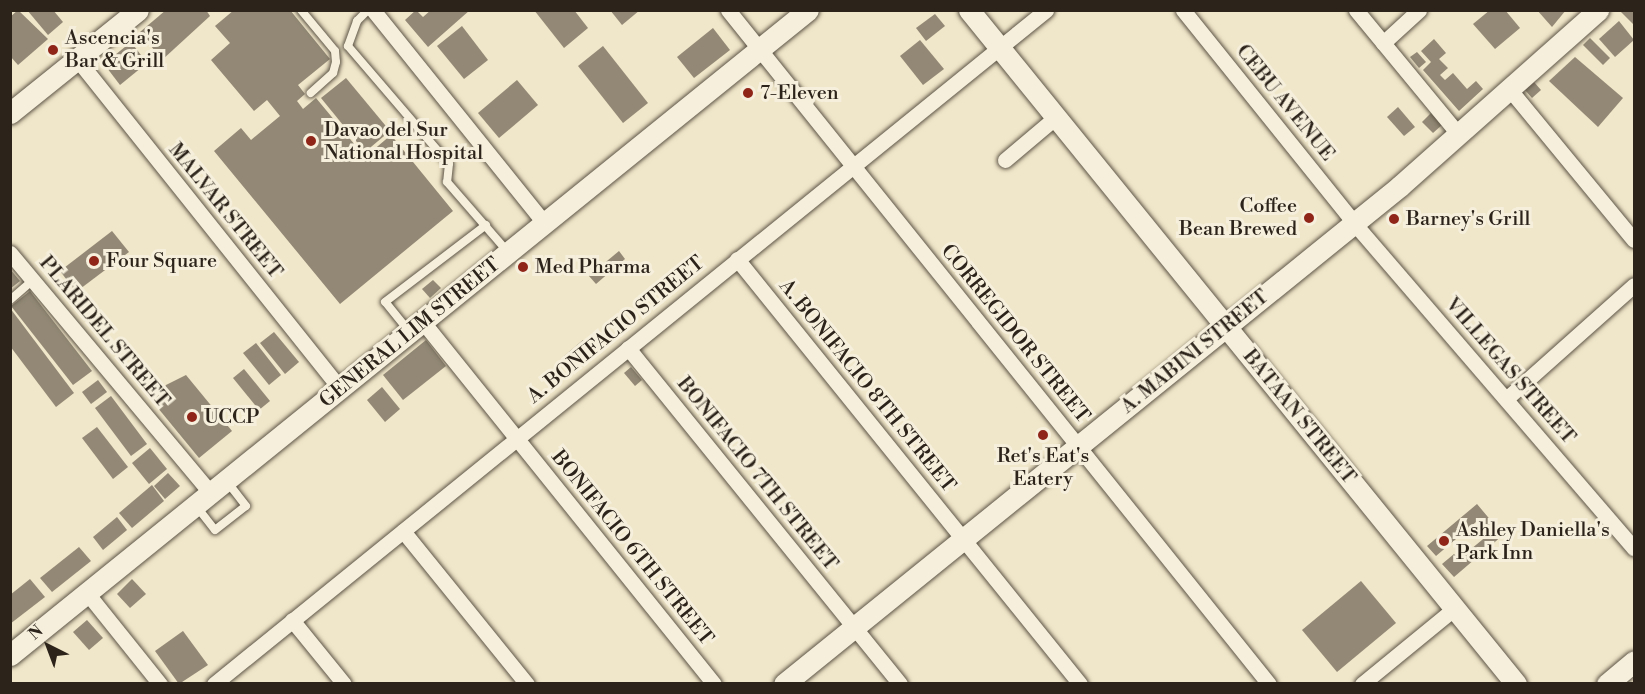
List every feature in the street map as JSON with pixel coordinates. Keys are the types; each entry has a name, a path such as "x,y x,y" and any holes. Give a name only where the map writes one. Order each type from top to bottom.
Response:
{"street":[{"path":"10,113 138,10"},
{"path":"373,10 545,224"},
{"name":"CORREGIDOR STREET","path":"728,10 1269,684"},
{"name":"GENERAL LIM STREET","path":"10,655 808,10"},
{"name":"BATAAN STREET","path":"969,10 1516,684"},
{"name":"A. BONIFACIO STREET","path":"214,684 1046,10"},
{"name":"CEBU AVENUE","path":"1183,10 1354,222"},
{"path":"1356,10 1460,136"},
{"path":"1383,43 1419,10"},
{"name":"A. MABINI STREET","path":"784,684 1460,136 1598,10"},
{"name":"MALVAR STREET","path":"77,59 340,389"},
{"path":"1511,91 1635,240"},
{"path":"1005,160 1056,117"},
{"name":"VILLEGAS STREET","path":"1354,222 1635,548"},
{"name":"PLARIDEL STREET","path":"10,253 211,493"},
{"name":"A. BONIFACIO 8TH STREET","path":"737,259 1080,684"},
{"path":"1506,399 1635,285"},
{"name":"BONIFACIO 6TH STREET","path":"417,327 517,438 714,684"},
{"name":"BONIFACIO 7TH STREET","path":"628,348 900,684"},
{"path":"403,531 526,684"},
{"path":"87,593 160,684"},
{"path":"1362,684 1455,608"},
{"path":"292,620 344,684"},
{"path":"1607,684 1635,661"}],"lane":[{"path":"301,10 334,51 333,73 311,93"},
{"path":"348,46 357,21 368,10"},
{"path":"334,51 348,46"},
{"path":"348,46 448,164 447,182 509,253"},
{"path":"417,327 385,302 486,225"},
{"path":"10,300 33,279"},
{"path":"211,493 246,506 215,530 211,493"}],"building":[{"path":"18,10 48,39 18,65 10,56 10,17"},
{"path":"27,10 53,10 63,22 48,35"},
{"path":"166,10 206,10 210,16 162,60 140,32"},
{"path":"234,10 290,10 330,59 298,85 305,94 297,101 303,109 316,98 365,157 391,135 453,211 340,304 214,151 241,128 251,140 280,116 267,100 254,111 211,60 230,43 215,26"},
{"path":"416,10 423,17 431,10 470,10 428,47 405,20"},
{"path":"534,10 574,10 588,28 564,48"},
{"path":"610,10 640,10 622,25"},
{"path":"1490,10 1505,10 1520,28 1495,49 1473,24"},
{"path":"1537,10 1566,10 1552,27"},
{"path":"1619,10 1634,10 1634,25"},
{"path":"935,14 945,26 926,41 916,28"},
{"path":"1619,21 1634,40 1615,57 1599,39"},
{"path":"462,26 488,60 464,79 437,46"},
{"path":"713,28 730,50 694,78 677,57"},
{"path":"1590,38 1610,58 1603,65 1583,45"},
{"path":"1434,39 1446,53 1439,59 1448,68 1440,75 1445,80 1453,73 1467,89 1476,81 1483,89 1459,111 1423,70 1431,62 1421,51"},
{"path":"920,40 944,69 923,85 900,56"},
{"path":"131,42 147,63 120,85 104,64"},
{"path":"603,46 648,103 623,123 578,66"},
{"path":"1417,52 1426,62 1419,68 1410,57"},
{"path":"1575,57 1623,98 1598,127 1549,81"},
{"path":"346,78 390,131 365,152 321,98"},
{"path":"517,80 538,105 499,138 478,113"},
{"path":"1534,82 1541,90 1532,98 1525,90"},
{"path":"1398,107 1415,127 1404,136 1387,117"},
{"path":"1431,113 1442,125 1433,133 1422,122"},
{"name":"Four Square","path":"112,231 129,252 76,292 60,271"},
{"path":"619,251 625,259 596,284 589,276"},
{"path":"10,269 20,281 10,289"},
{"path":"433,280 441,288 430,298 422,289"},
{"path":"30,291 92,371 73,385 11,306"},
{"path":"10,308 74,393 56,407 10,346"},
{"path":"274,332 299,362 285,374 260,343"},
{"path":"426,340 446,366 403,400 383,375"},
{"path":"583,340 592,352 573,368 564,356"},
{"path":"256,343 281,375 269,385 243,353"},
{"path":"631,367 642,380 635,386 624,373"},
{"path":"244,369 270,401 259,410 233,378"},
{"name":"UCCP","path":"186,375 232,431 199,458 153,402 166,385"},
{"path":"98,380 107,392 91,404 82,392"},
{"path":"382,387 400,409 385,422 367,400"},
{"path":"111,396 147,444 131,456 95,408"},
{"path":"97,427 128,467 113,479 82,438"},
{"path":"150,448 167,469 149,484 132,463"},
{"path":"168,473 180,486 165,499 154,486"},
{"path":"152,485 164,501 132,528 119,513"},
{"name":"Ashley Daniella's Park Inn","path":"1477,504 1503,535 1454,577 1442,564 1454,554 1459,559 1488,535 1476,522 1436,556 1427,546"},
{"path":"117,517 127,530 103,550 93,537"},
{"path":"79,547 91,561 52,592 40,578"},
{"path":"30,579 45,597 10,624 10,595"},
{"path":"132,579 146,594 130,608 117,594"},
{"path":"1361,581 1396,623 1337,672 1302,630"},
{"path":"87,620 103,638 89,650 73,632"},
{"path":"183,631 208,665 179,684 155,651"}],"place":[{"name":"Ascencia's Bar & Grill","path":"53,50"},
{"name":"7-Eleven","path":"748,93"},
{"name":"Davao del Sur National Hospital","path":"311,141"},
{"name":"Coffee Bean Brewed","path":"1309,218"},
{"name":"Barney's Grill","path":"1394,219"},
{"name":"Four Square","path":"94,261"},
{"name":"Med Pharma","path":"523,267"},
{"name":"UCCP","path":"192,417"},
{"name":"Ret's Eat's Eatery","path":"1043,435"},
{"name":"Ashley Daniella's Park Inn","path":"1444,541"}]}
